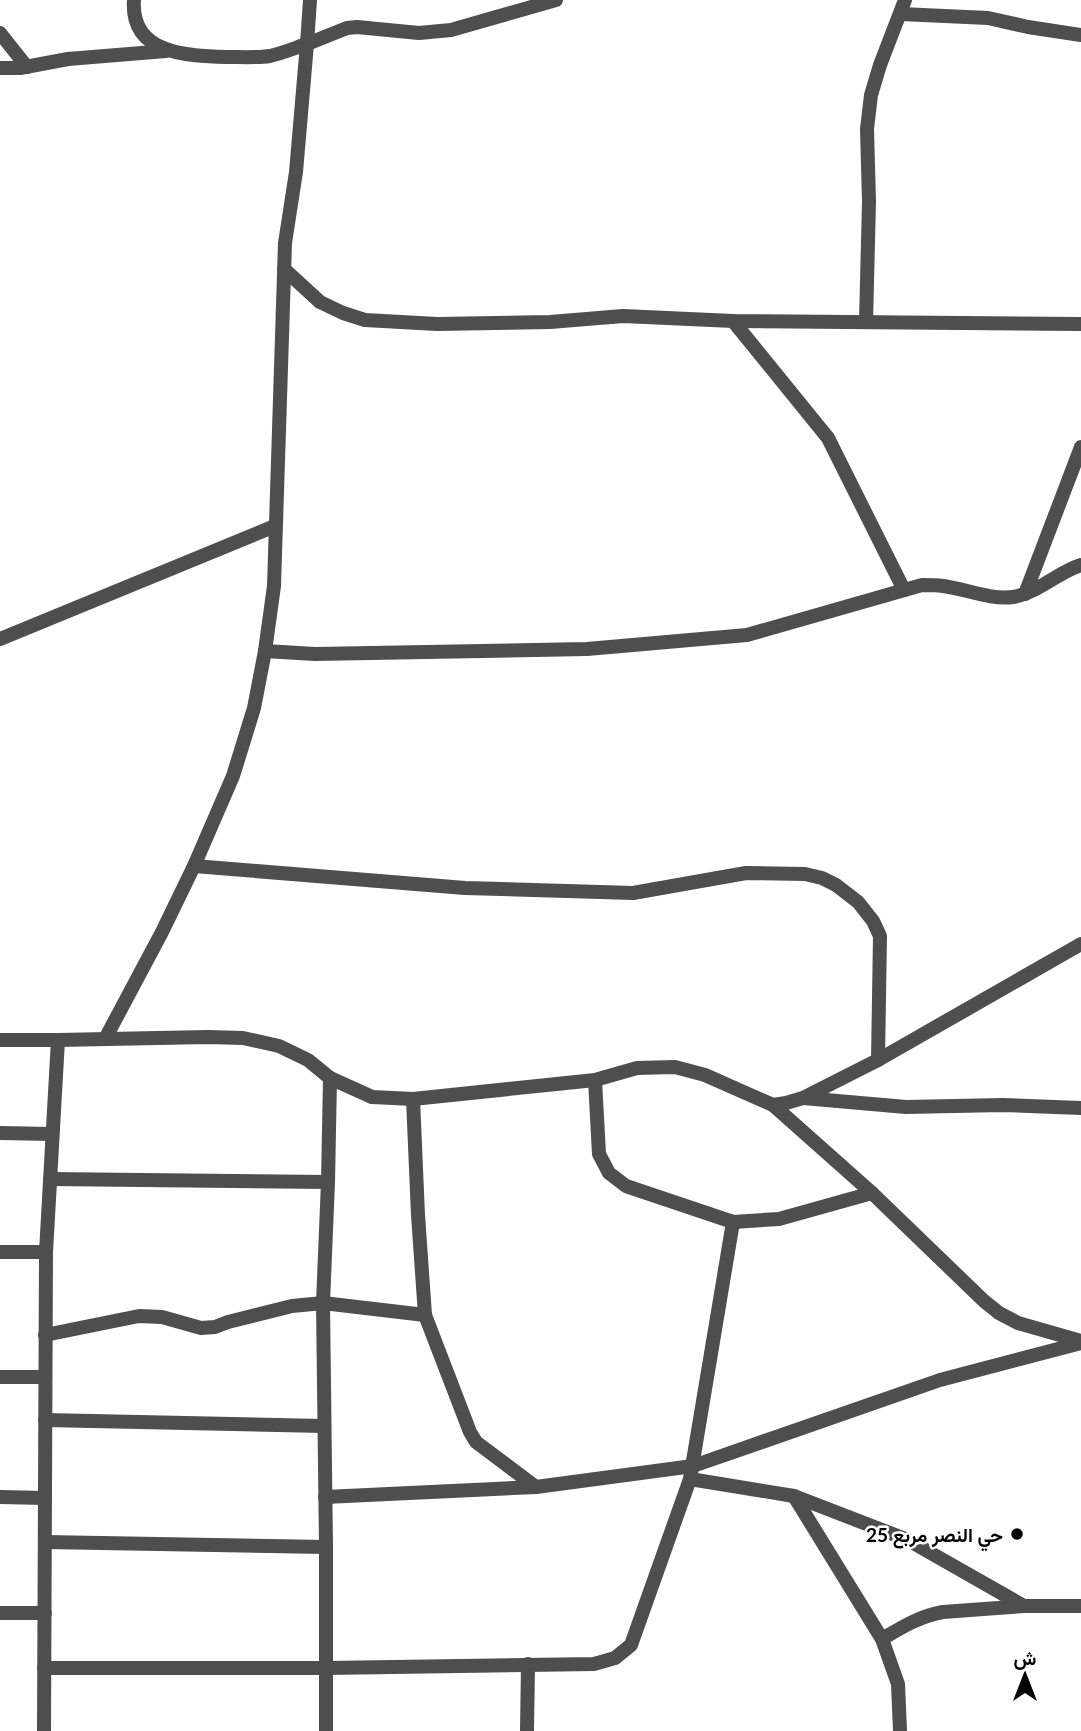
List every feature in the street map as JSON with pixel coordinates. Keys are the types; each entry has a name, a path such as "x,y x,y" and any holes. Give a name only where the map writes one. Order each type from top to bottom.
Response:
{"street":[{"path":"134,0 134,17 145,36 168,51"},
{"path":"105,1039 194,866 233,776 254,708 274,586 285,243 296,172 310,0"},
{"path":"0,68 27,67 68,59 168,51 212,57 270,56 357,27 419,33 451,30 504,7 556,0"},
{"path":"866,323 869,202 867,129 874,85 903,7 988,18 1081,35"},
{"path":"0,33 27,67"},
{"path":"284,269 320,302 365,320 437,324 550,322 623,316 733,321 1081,324"},
{"path":"733,321 828,439 904,590"},
{"path":"1025,594 1081,447"},
{"path":"0,639 275,526"},
{"path":"265,651 315,654 587,649 747,635 922,585 942,585 1011,597 1025,594 1081,565"},
{"path":"194,866 465,888 633,893 746,873 805,874 822,878 858,902 873,920 880,936 878,1060"},
{"path":"773,1105 803,1098 878,1060 1081,944"},
{"path":"0,1040 243,1038 279,1046 308,1060 330,1078 372,1097 413,1099 595,1080 637,1068 675,1067 705,1075 773,1105 872,1193 999,1313 1018,1323 1081,1342"},
{"path":"44,1731 46,1252 58,1040"},
{"path":"326,1731 323,1303 330,1078"},
{"path":"595,1080 599,1154 609,1173 626,1186 733,1222 779,1219 872,1193"},
{"path":"803,1098 906,1107 1003,1105 1081,1108"},
{"path":"413,1099 425,1315 476,1442 536,1487"},
{"path":"0,1133 52,1134"},
{"path":"50,1179 328,1182"},
{"path":"44,1668 594,1664 615,1658 631,1645 691,1473 733,1222"},
{"path":"0,1252 46,1252"},
{"path":"45,1335 139,1316 162,1317 201,1328 215,1327 292,1306 323,1303 425,1315"},
{"path":"325,1497 536,1487 691,1473 940,1380 1081,1342"},
{"path":"0,1377 45,1377"},
{"path":"45,1420 324,1426"},
{"path":"691,1473 794,1496 908,1540 1024,1606"},
{"path":"794,1496 882,1639 898,1684 901,1731"},
{"path":"0,1497 45,1497"},
{"path":"45,1542 326,1547"},
{"path":"882,1639 930,1614 1024,1606 1081,1606"},
{"path":"0,1613 45,1613"},
{"path":"527,1731 528,1664"}],"place":[{"name":"حي النصر مربع 25","path":"1017,1534"}]}
